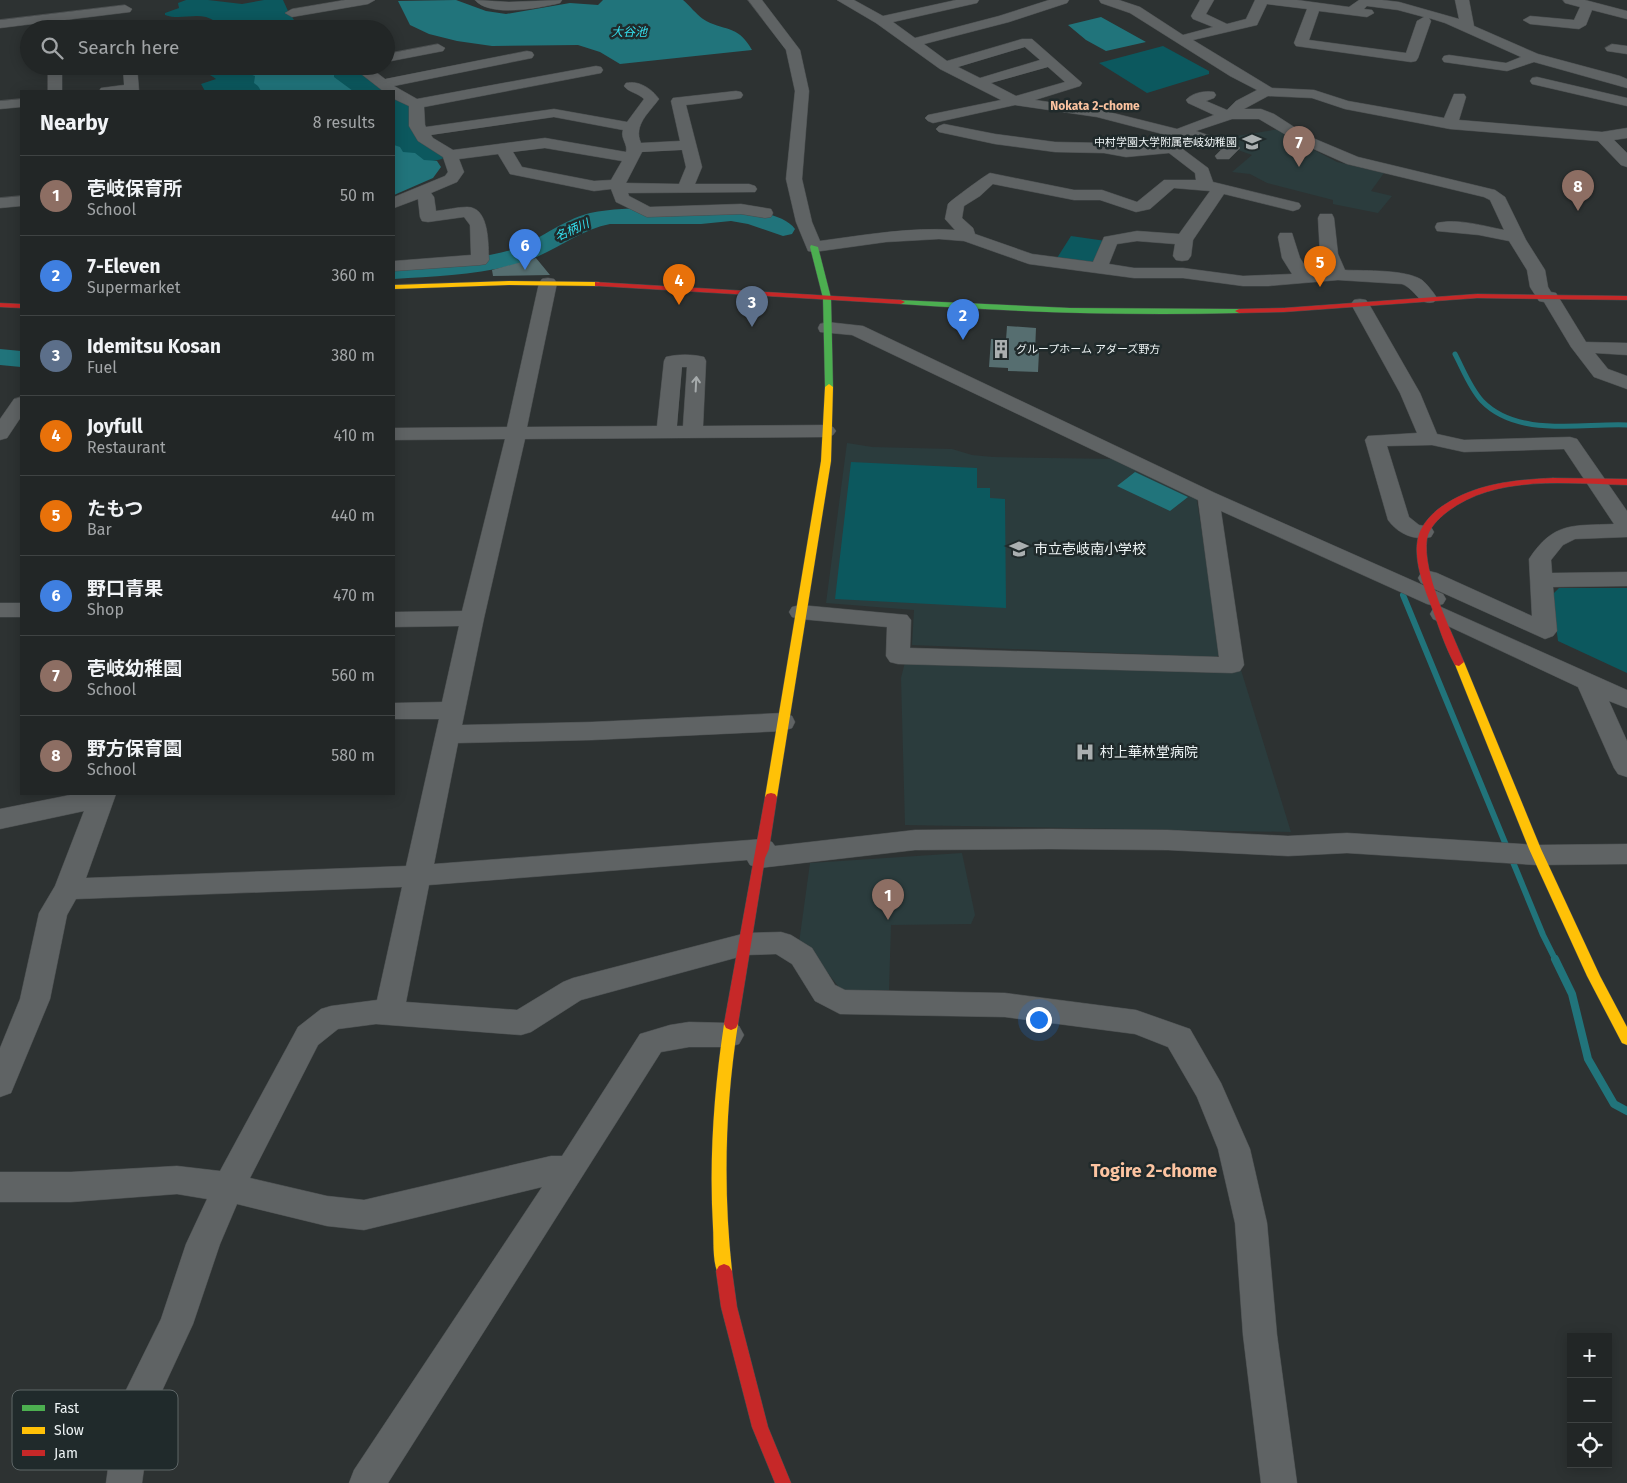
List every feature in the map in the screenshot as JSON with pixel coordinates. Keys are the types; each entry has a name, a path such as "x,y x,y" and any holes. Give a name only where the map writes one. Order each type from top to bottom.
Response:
{"street":[{"path":"53,0 54,20"},
{"path":"299,20 290,6 368,0"},
{"path":"482,0 488,3 512,6 555,0"},
{"path":"755,0 793,50 802,91 794,179 804,222 814,247 826,298 829,396 826,461 746,944 729,1035 721,1109 718,1186 721,1246 729,1307 760,1427 783,1483"},
{"path":"844,0 880,20 945,66 1015,101 1097,113 1178,138 1232,148 1223,156"},
{"path":"912,43 1004,19 1062,0"},
{"path":"1106,0 1135,10 1235,73 1266,89 1268,92"},
{"path":"1135,10 1147,0"},
{"path":"1207,0 1198,16 1226,28"},
{"path":"1182,39 1252,22 1264,0 1351,11 1399,6 1467,26 1533,57 1627,84"},
{"path":"1462,0 1467,26"},
{"path":"1570,0 1627,8"},
{"path":"880,20 920,13 964,1 1004,19"},
{"path":"1591,2 1627,15"},
{"path":"1530,20 1578,26 1591,2"},
{"path":"893,3 920,13"},
{"path":"1314,7 1300,43 1357,46 1411,58 1424,21"},
{"path":"69,20 125,9"},
{"path":"1366,10 1424,21 1467,26"},
{"path":"0,24 20,24"},
{"path":"945,66 1026,42 1075,83 939,124 994,139 1055,147 1104,148 1126,152 1178,138 1228,115 1263,92 1314,94 1345,105 1450,124 1502,130 1602,137 1627,133"},
{"path":"395,56 438,48"},
{"path":"1612,48 1627,50"},
{"path":"370,75 389,89 527,55"},
{"path":"1449,59 1507,67 1514,66 1533,57"},
{"path":"977,83 1050,62"},
{"path":"395,94 406,102 416,104 596,70"},
{"path":"1564,87 1580,70"},
{"path":"55,75 56,90"},
{"path":"119,90 132,89 131,75"},
{"path":"1537,81 1627,102"},
{"path":"631,86 644,91 652,100 631,127 629,134 633,153 618,186 622,199 647,212 741,209 765,213"},
{"path":"685,188 694,167 678,101 736,95"},
{"path":"1209,95 1193,100 1228,115 1261,114 1269,117 1303,139 1363,164 1489,193 1497,197 1515,237 1536,270 1539,287 1580,347 1601,373 1627,383"},
{"path":"1450,124 1459,97"},
{"path":"1252,99 1306,109"},
{"path":"0,105 20,103"},
{"path":"416,104 417,126 426,141 450,155 545,143 633,153 688,144"},
{"path":"1330,117 1345,105"},
{"path":"422,132 554,113 631,127"},
{"path":"1602,137 1627,162"},
{"path":"1178,138 1212,187"},
{"path":"503,148 516,171 594,186 748,190"},
{"path":"395,203 451,179 456,172 450,155"},
{"path":"966,236 967,232 953,219 956,204 974,194 990,178 1074,194 1102,195 1136,207 1144,206 1170,182 1212,187 1293,207"},
{"path":"1183,273 1184,240 1212,187"},
{"path":"395,266 480,260 478,224 468,212 428,217 426,197"},
{"path":"0,203 20,200"},
{"path":"1326,218 1329,254 1338,275"},
{"path":"1443,226 1480,230 1515,237"},
{"path":"814,247 886,236 939,234 966,236 1030,259 1134,273 1183,273 1243,281 1338,275 1410,280 1419,286 1428,298"},
{"path":"1099,268 1110,241 1122,236 1184,240"},
{"path":"1286,237 1291,258 1304,278"},
{"path":"395,287 548,283 613,284 1038,311 1171,313 1284,310 1476,296 1627,298"},
{"path":"388,1013 472,618 516,434 548,283"},
{"path":"1360,304 1410,393 1429,439"},
{"path":"0,305 20,306"},
{"path":"827,328 856,330 1208,496 1435,597 1587,681 1627,700"},
{"path":"1580,347 1627,349"},
{"path":"666,433 673,361 697,361 693,433"},
{"path":"0,434 20,404"},
{"path":"395,434 826,432"},
{"path":"1423,532 1412,530 1399,520 1375,440 1429,439 1464,446 1570,443 1598,482 1627,528 1572,533 1555,540 1540,559 1545,631 1435,597"},
{"path":"1627,482 1516,483 1490,487 1471,493 1440,510 1423,532 1422,546 1435,597 1489,744 1520,855 1627,1039"},
{"path":"800,612 899,620 898,656 1232,665 1208,496"},
{"path":"1541,580 1627,579"},
{"path":"0,610 20,610"},
{"path":"395,619 472,618"},
{"path":"1587,681 1627,768"},
{"path":"395,711 450,722 592,731 783,722"},
{"path":"0,819 102,796"},
{"path":"0,1084 35,999 53,913 68,888 102,796"},
{"path":"68,888 417,876 761,854 915,840 1168,840 1288,846 1346,843 1520,855 1627,854"},
{"path":"144,1390 176,1324 203,1244 228,1188 308,1036 331,1018 376,1012 521,1023 573,990 746,944 781,943 802,956 825,993 840,1002 1005,1005 1136,1022 1178,1038 1210,1092 1234,1149 1251,1223 1260,1335 1279,1483"},
{"path":"366,1483 651,1044 667,1037 694,1033 729,1035"},
{"path":"0,1187 71,1187 177,1180 228,1188 327,1211 364,1215 551,1170 570,1171"},
{"path":"124,1483 126,1470"}],"shaded area":[{"path":"186,0 208,0 242,4 264,0 283,0 294,20 213,20 206,17 175,17 165,15 165,13 179,8 178,3"},
{"path":"1163,46 1209,71 1209,74 1147,93 1099,63"},
{"path":"211,75 259,75 264,90 204,90 201,84 216,79"},
{"path":"331,75 366,75 387,90 347,90"},
{"path":"395,97 411,106 444,158 424,161 406,155 395,149"},
{"path":"1279,129 1291,138 1337,162 1384,173 1371,191 1392,196 1378,213 1333,204 1333,200 1267,183 1250,174 1232,172 1252,155 1238,150 1237,136"},
{"path":"1071,236 1106,241 1097,264 1057,258"},
{"name":"市立壱岐南小学校","path":"847,443 872,447 952,449 972,455 993,457 1115,459 1196,495 1221,654 1216,657 912,645 914,610 826,603"},
{"path":"851,462 977,468 977,488 990,488 990,498 1005,499 1006,608 835,599"},
{"path":"1559,588 1627,588 1627,673 1558,641 1552,595"},
{"name":"村上華林堂病院","path":"905,662 1241,670 1291,832 905,825 901,678"},
{"path":"962,853 975,915 971,924 891,925 889,990 842,991 812,953 799,943 810,863"}],"water":[{"name":"大谷池","path":"456,0 486,11 506,14 570,3 598,5 603,0 683,0 703,19 741,36 752,50 620,64 600,52 578,45 492,46 457,41 429,34 410,25 398,1"},
{"path":"1101,17 1146,42 1106,51 1086,40 1068,25"},
{"path":"252,75 334,75 334,77 352,90 260,90 254,83 255,76"},
{"path":"395,145 400,147 403,152 415,153 424,160 437,161 441,167 433,178 395,195"},
{"path":"1135,472 1188,497 1170,511 1117,486"}],"building":[{"path":"536,258 550,275 493,276 492,270"},
{"name":"グループホーム アダーズ野方","path":"1007,326 1036,328 1035,352 1039,352 1038,372 1008,371 1008,368 989,367 991,339 1006,340"}],"waterway":[{"name":"名柄川","path":"395,271 476,264 514,257 544,245 589,221 610,217 701,217 731,214 753,217 783,229"},
{"path":"1455,354 1470,384 1482,401 1497,413 1513,420 1551,426 1627,425"},
{"name":"名柄川","path":"0,357 20,359"},
{"path":"1403,595 1543,935 1555,959"},
{"path":"1555,959 1572,994 1588,1059 1614,1104 1627,1111"}],"traffic: fast":[{"path":"814,247 827,298 829,387"},
{"path":"901,302 1070,311 1239,311"}],"traffic: slow":[{"path":"395,287 509,283 598,284"},
{"path":"771,797 826,461 829,387"},
{"path":"1459,662 1535,849 1593,976 1627,1039"},
{"path":"724,1271 718,1178 720,1116 731,1024"}],"traffic: jam":[{"path":"598,284 901,302"},
{"path":"1239,311 1284,310 1477,296 1627,298"},
{"path":"0,305 20,306"},
{"path":"1459,662 1429,587 1422,556 1424,534 1436,516 1454,502 1476,492 1500,485 1553,481 1627,482"},
{"path":"731,1024 771,797"},
{"path":"724,1271 729,1307 760,1427 783,1483"}],"place":[{"name":"中村学園大学附属壱岐幼稚園","path":"1252,142"},
{"name":"壱岐幼稚園","path":"1299,167"},
{"name":"野方保育園","path":"1578,211"},
{"name":"野口青果","path":"525,270"},
{"name":"たもつ","path":"1320,287"},
{"name":"Joyfull","path":"679,305"},
{"name":"Idemitsu Kosan","path":"752,327"},
{"name":"7-Eleven","path":"963,340"},
{"name":"グループホーム アダーズ野方","path":"1001,349"},
{"name":"市立壱岐南小学校","path":"1019,549"},
{"name":"村上華林堂病院","path":"1085,752"},
{"name":"壱岐保育所","path":"888,920"}],"district":[{"name":"Nokata 2-chome","path":"1095,106"},
{"name":"Togire 2-chome","path":"1154,1171"}]}
